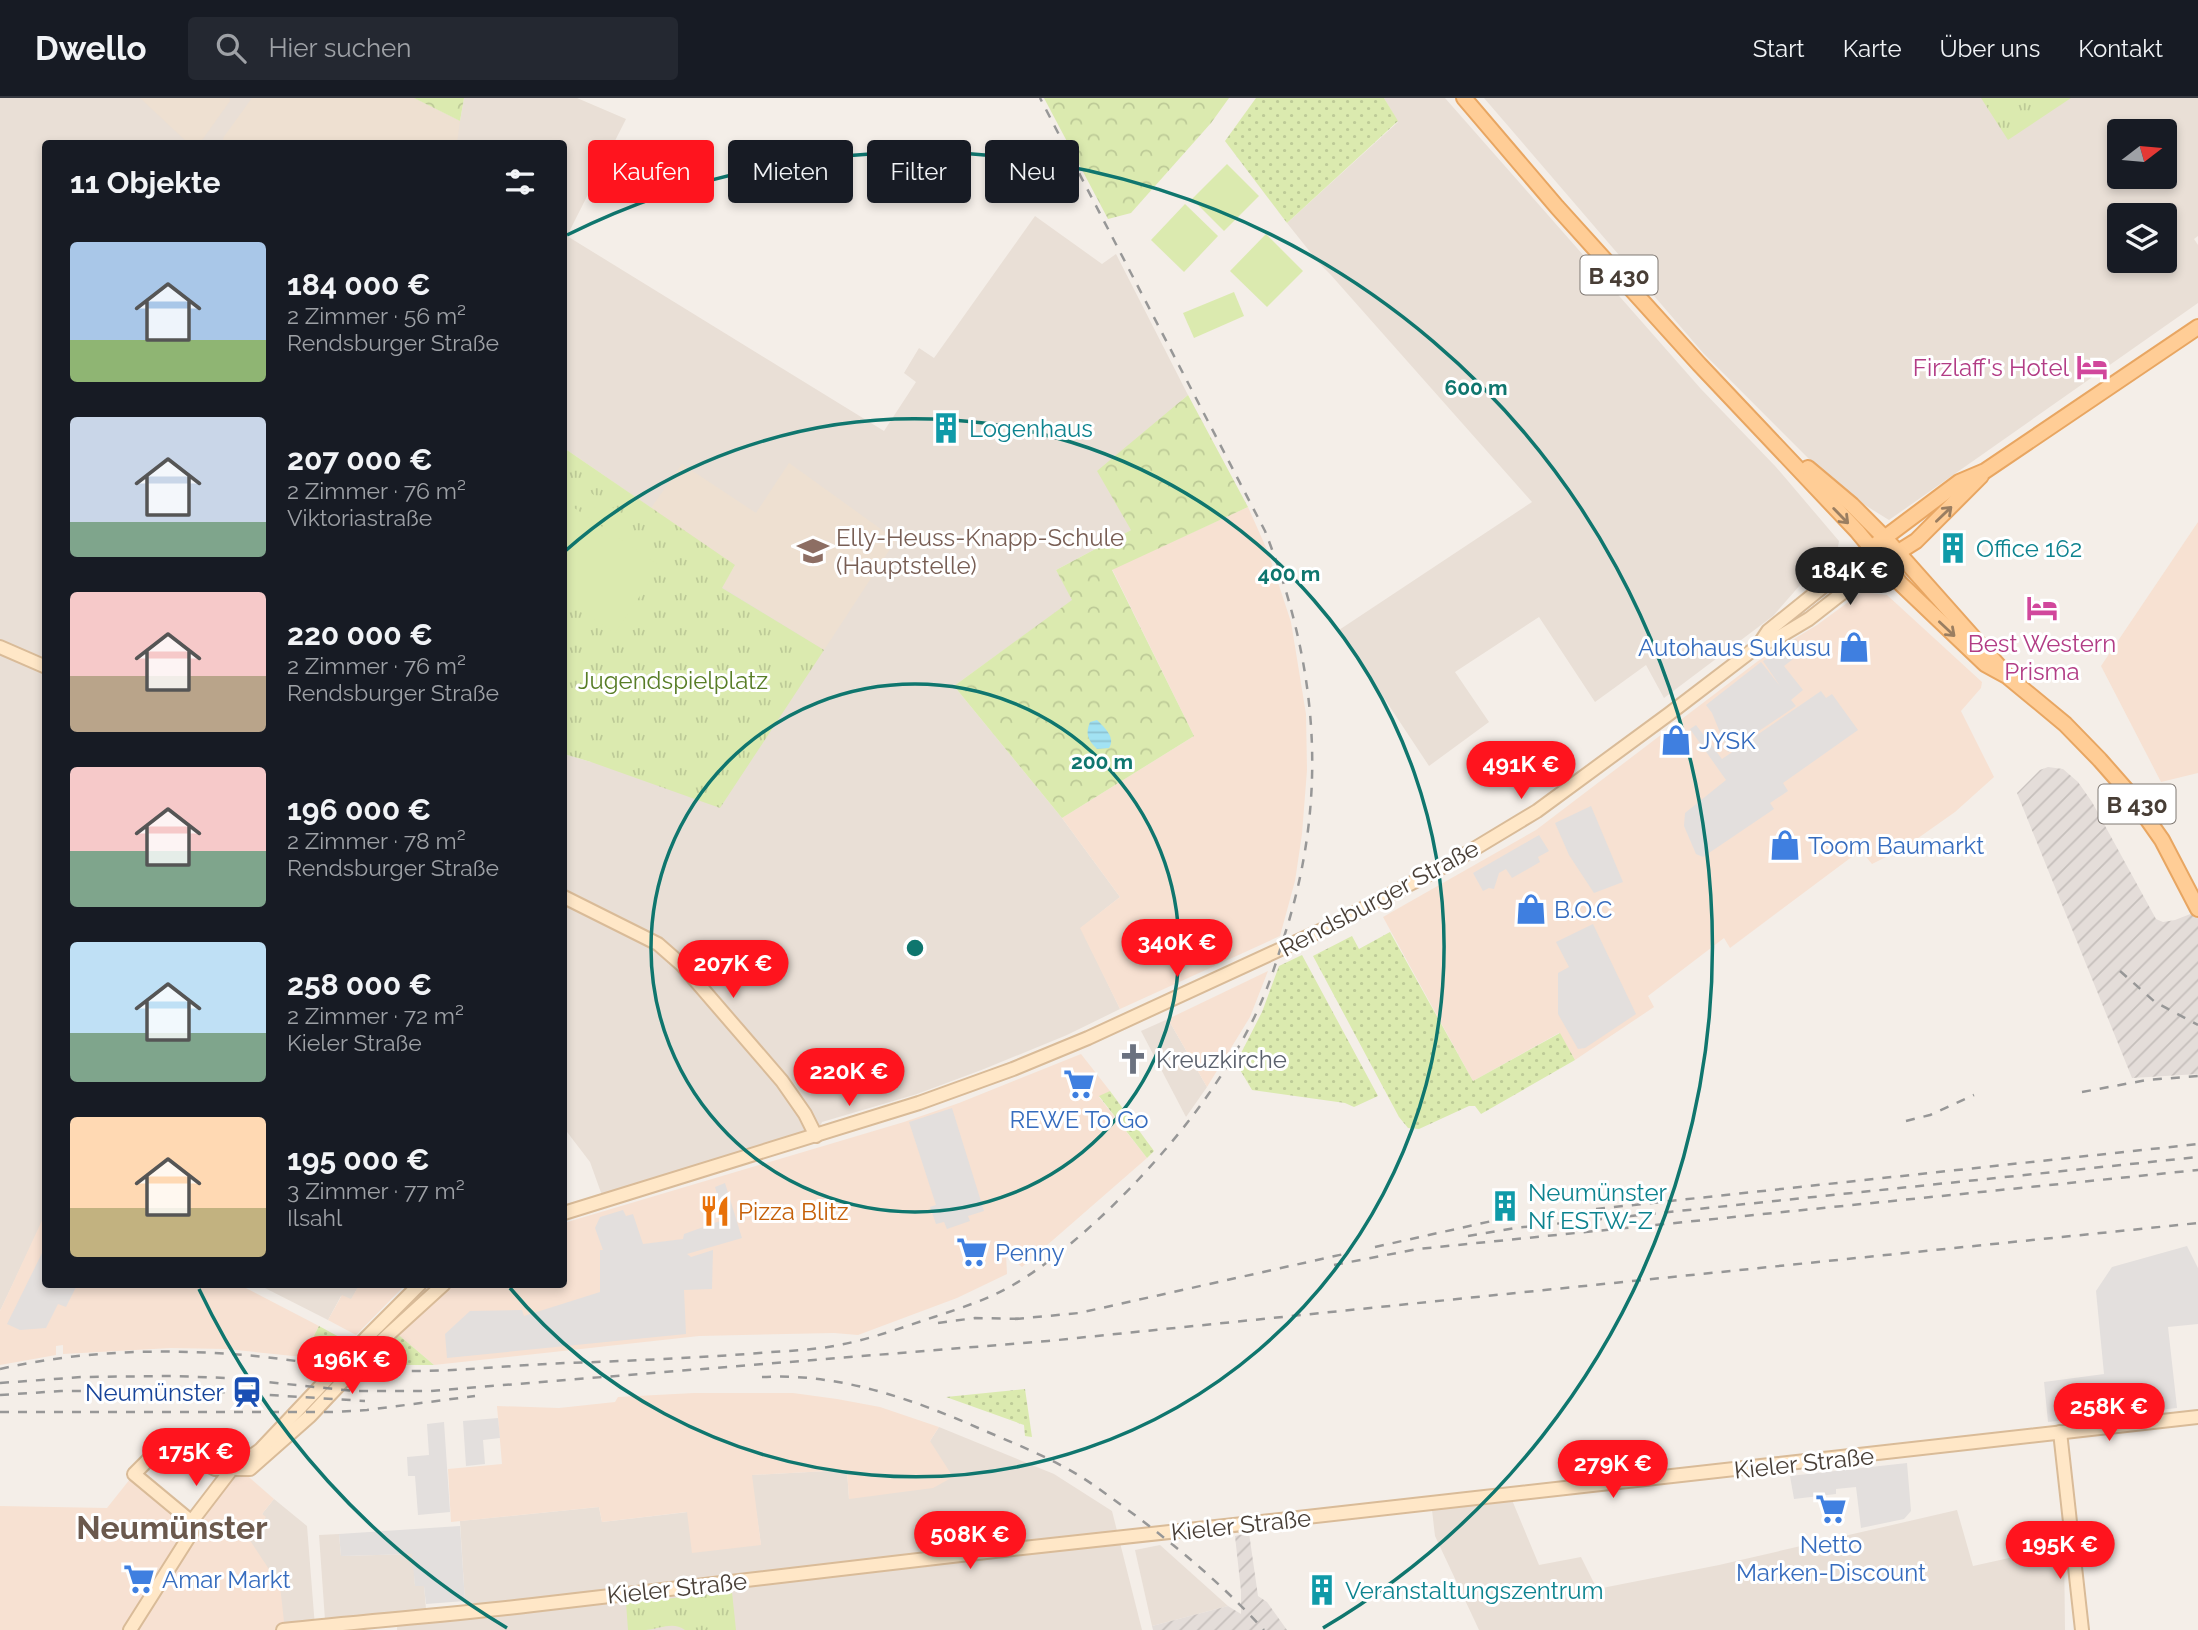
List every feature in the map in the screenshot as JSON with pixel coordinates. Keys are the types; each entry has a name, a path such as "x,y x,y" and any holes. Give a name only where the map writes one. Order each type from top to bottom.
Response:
{"main road":[{"name":"B 430","path":"1464,98 1699,364 1780,448 1900,583 1985,664 2007,676 2066,724 2129,793 2162,841 2195,902"},
{"name":"Rendsburger Straße","path":"1871,548 1959,482 1985,471 2198,327"},
{"name":"B 430","path":"1780,448 1797,458 1852,505 1885,538 2007,676"},
{"name":"Rendsburger Straße","path":"1882,562 1923,534 1985,471"}],"street":[{"name":"Rendsburger Straße","path":"1758,646 1768,631 1871,548"},
{"name":"Rendsburger Straße","path":"567,1212 919,1103 1013,1069 1088,1038 1280,950 1388,897 1537,811 1758,646 1809,619 1882,562"},
{"path":"0,647 42,665"},
{"path":"567,898 658,944 682,965 782,1081 805,1114 816,1136"},
{"path":"130,1630 191,1532 195,1517 231,1470 260,1450 416,1288"},
{"path":"193,1523 134,1474 150,1458 163,1454 184,1454 215,1469 250,1469 310,1416 377,1345 440,1288"},
{"name":"Kieler Straße","path":"283,1630 520,1606 2198,1417"},
{"path":"2060,1432 2082,1630"}],"shaded area":[{"path":"0,98 414,98 460,121 464,98 577,98 626,119 615,140 588,140 588,194 567,236 567,140 42,140 42,1222 0,1311"},
{"path":"140,98 229,98 230,101 202,140 185,140"},
{"path":"252,98 414,98 460,121 457,140 223,138"},
{"path":"1384,98 1445,98 1701,389 1776,467 1839,541 1837,553 1801,584 1773,616 1664,698 1646,665 1595,702 1539,617 1455,672 1489,722 1429,766 1339,630 1532,502 1319,263 1287,223 1398,122"},
{"path":"1484,98 2198,98 2198,236 2194,239 2198,245 2198,303 1889,520 1839,489 1704,354"},
{"path":"1035,216 1102,264 1116,254 1188,395 1182,400 1131,530 1056,570 1073,600 954,686 1062,818 1120,897 1081,928 1120,1009 1067,1035 984,1069 917,1094 822,1122 816,1136 604,1201 590,1162 567,1132 567,755 591,762 735,566 567,450 567,236 884,431 916,382 904,373 919,348 934,358"},
{"name":"Elly-Heuss-Knapp-Schule (Hauptstelle)","path":"789,463 896,540 824,650 722,587 735,565 651,508 682,464 756,513"},
{"path":"1248,507 1268,552 1291,622 1306,714 1307,770 1295,881 1280,936 1120,1009 1080,928 1120,897 1062,818 1194,736 1112,569"},
{"path":"2198,522 2198,773 2161,782 2101,666"},
{"path":"1862,592 1887,595 1982,682 1981,688 1961,711 1994,777 1955,812 1904,848 1872,864 1862,852 1853,856 1730,948 1724,938 1648,996 1654,1007 1575,1060 1559,1033 1473,1081 1383,917 1536,830 1758,661 1817,625"},
{"path":"1796,639 1805,650 1784,666 1803,690 1791,700 1796,706 1728,752 1706,705 1761,662 1780,686 1763,661"},
{"path":"1821,691 1826,698 1832,694 1858,730 1783,783 1788,791 1770,803 1774,809 1703,857 1696,854 1684,826 1685,813 1726,780 1690,729 1696,725 1722,759"},
{"path":"2048,767 2063,769 2078,782 2092,802 2156,919 2163,922 2175,920 2198,911 2198,1074 2132,1078 2017,793 2040,770"},
{"path":"1591,806 1623,882 1594,893 1569,855 1555,823"},
{"path":"1539,835 1549,851 1538,857 1540,862 1512,878 1506,869 1499,873 1494,889 1483,891 1473,873"},
{"path":"1593,924 1636,1014 1585,1048 1578,1049 1558,1014 1558,973 1569,967 1556,942"},
{"path":"1268,971 1250,1017 1207,1087 1168,1019"},
{"path":"1168,1019 1207,1087 1186,1117 1141,1031"},
{"path":"1081,1054 1110,1091 1099,1097 1147,1158 1022,1267 1006,1254 1007,1274 957,1298 858,1335 834,1333 699,1336 434,1365 394,1331 444,1288 567,1288 567,1222 904,1122"},
{"path":"952,1108 984,1211 968,1216 970,1221 947,1229 944,1222 936,1224 930,1207 936,1205 909,1122"},
{"path":"725,1183 742,1238 687,1254 691,1257 713,1250 712,1289 684,1290 686,1334 447,1358 445,1334 470,1311 522,1310 524,1316 600,1292 600,1250 603,1250 595,1228 600,1217 623,1210 626,1216 633,1214 643,1244 683,1239 684,1234 720,1221 722,1227 726,1226 715,1187"},
{"path":"42,1220 42,1288 246,1288 319,1326 303,1357 226,1349 171,1348 63,1354 63,1345 56,1346 56,1355 0,1365 0,1311"},
{"path":"2187,1246 2198,1268 2198,1324 2168,1327 2177,1408 2048,1422 2044,1382 2104,1374 2096,1291 2112,1267"},
{"path":"42,1253 42,1288 76,1288 66,1307 58,1304 46,1328 20,1330 7,1324"},
{"path":"265,1288 357,1288 351,1300 341,1296 328,1320"},
{"path":"357,1288 402,1288 356,1335 328,1320 342,1295 351,1299"},
{"path":"694,1393 793,1393 880,1407 939,1427 930,1441 953,1477 933,1488 849,1499 847,1470 752,1475 761,1545 692,1553 687,1512 602,1522 599,1507 451,1522 448,1469 502,1464 497,1406 559,1408 615,1402 618,1397"},
{"path":"498,1418 500,1438 483,1440 485,1464 466,1466 463,1421"},
{"path":"444,1422 450,1512 418,1515 415,1476 408,1476 407,1457 429,1455 427,1424"},
{"path":"939,1427 1054,1474 1112,1511 1142,1630 397,1630 397,1625 466,1618 460,1521 599,1507 602,1522 688,1512 761,1545 751,1475 847,1470 849,1499 930,1441"},
{"path":"1907,1463 1911,1511 1904,1519 1861,1528 1856,1487 1836,1489 1836,1494 1794,1499 1790,1476"},
{"path":"242,1471 274,1499 262,1514 266,1517 249,1539 280,1586 285,1630 0,1630 0,1506 107,1508 134,1474 193,1523 233,1474"},
{"path":"274,1499 307,1526 315,1627 285,1630 249,1539 265,1518 262,1514"},
{"path":"1512,1500 1539,1565 1581,1557 1597,1589 1719,1565 1957,1510 1973,1566 2064,1546 2065,1630 1479,1630 1435,1536 1432,1510"},
{"path":"460,1526 465,1601 426,1604 424,1586 415,1586 412,1554 341,1556 339,1534"},
{"path":"1249,1533 1258,1596 1267,1602 1287,1630 1153,1630 1152,1626 1228,1606 1241,1614 1235,1536"},
{"path":"339,1534 341,1556 413,1554 415,1586 424,1585 426,1609 325,1620 319,1535"},
{"path":"1160,1545 1228,1606 1152,1626 1135,1550"}],"green space":[{"path":"414,98 464,98 460,121"},
{"path":"1044,98 1229,98 1211,123 1131,213 1108,219 1079,164 1079,140 1066,140"},
{"path":"1256,98 1384,98 1398,121 1287,223 1225,141"},
{"path":"1981,98 2071,98 2008,140"},
{"path":"1227,164 1259,196 1224,231 1192,199"},
{"path":"1185,204 1218,236 1184,272 1151,240"},
{"path":"1266,234 1303,271 1267,307 1230,271"},
{"path":"1234,292 1244,316 1194,338 1183,313"},
{"path":"1188,395 1248,507 1112,570 1194,736 1062,818 954,686 1072,600 1056,570 1131,530 1097,471"},
{"name":"Jugendspielplatz","path":"567,450 735,565 722,588 824,650 720,808 567,755"},
{"path":"567,477 621,513 615,522 567,488"},
{"path":"567,503 660,566 615,633 567,600"},
{"path":"1390,932 1473,1081 1560,1033 1575,1060 1481,1114 1475,1106 1469,1106 1419,1129 1408,1128 1399,1117 1313,956 1352,936 1359,949"},
{"path":"1302,955 1378,1096 1354,1107 1345,1103 1252,1090 1236,1063 1262,1012 1279,966"},
{"path":"1110,1091 1154,1151 1147,1158 1099,1096"},
{"path":"319,1326 341,1338 341,1348 334,1360 303,1357"},
{"path":"394,1331 434,1365 380,1365 383,1361 369,1360"},
{"path":"1025,1389 1032,1437 1025,1436 1024,1425 946,1397"},
{"path":"732,1592 736,1630 685,1630 671,1626 628,1630 626,1603"}],"water":[{"path":"1097,720 1110,737 1109,748 1097,749 1090,740 1090,722"}],"railway":[{"path":"0,1369 95,1354 191,1352 223,1353 363,1369 426,1371 726,1355 834,1346 954,1310 1013,1285 1062,1251 1094,1223 1170,1144 1229,1064 1262,1000 1283,940 1298,888 1312,785 1312,734 1307,684 1297,633 1265,531 1040,98"},
{"path":"2120,971 2155,1002 2198,1025"},
{"path":"2082,1092 2147,1080 2198,1076"},
{"path":"1906,1121 1930,1115 1974,1095"},
{"path":"1596,1209 2198,1144"},
{"path":"1468,1236 1515,1228 2198,1157"},
{"path":"1334,1265 1418,1249 2198,1170"},
{"path":"1375,1247 1492,1221"},
{"path":"0,1383 82,1377 171,1376 228,1378 354,1391 430,1391 1048,1341 2198,1223"},
{"path":"1015,1319 1079,1313 1344,1254"},
{"path":"938,1323 975,1318 1025,1319"},
{"path":"762,1377 816,1379 868,1388 919,1404 1054,1462 1092,1484 1167,1540 1217,1583 1264,1630"},
{"path":"0,1395 61,1391 206,1391 365,1401"},
{"path":"0,1412 332,1412 475,1396"}],"place":[{"name":"Firzlaff's Hotel","path":"2092,367"},
{"name":"Logenhaus","path":"946,428"},
{"name":"Office 162","path":"1953,548"},
{"name":"Elly-Heuss-Knapp-Schule (Hauptstelle)","path":"813,551"},
{"name":"Best Western Prisma","path":"2042,608"},
{"name":"Autohaus Sukusu","path":"1854,647"},
{"name":"JYSK","path":"1676,740"},
{"name":"Toom Baumarkt","path":"1785,845"},
{"name":"B.O.C","path":"1531,909"},
{"name":"Kreuzkirche","path":"1133,1059"},
{"name":"REWE To Go","path":"1079,1084"},
{"name":"Neumünster Nf ESTW-Z","path":"1505,1206"},
{"name":"Pizza Blitz","path":"715,1211"},
{"name":"Penny","path":"972,1252"},
{"name":"Neumünster","path":"247,1392"},
{"name":"Netto Marken-Discount","path":"1831,1509"},
{"name":"Amar Markt","path":"139,1579"},
{"name":"Veranstaltungszentrum","path":"1322,1590"}],"district":[{"name":"Neumünster","path":"172,1527"}]}
